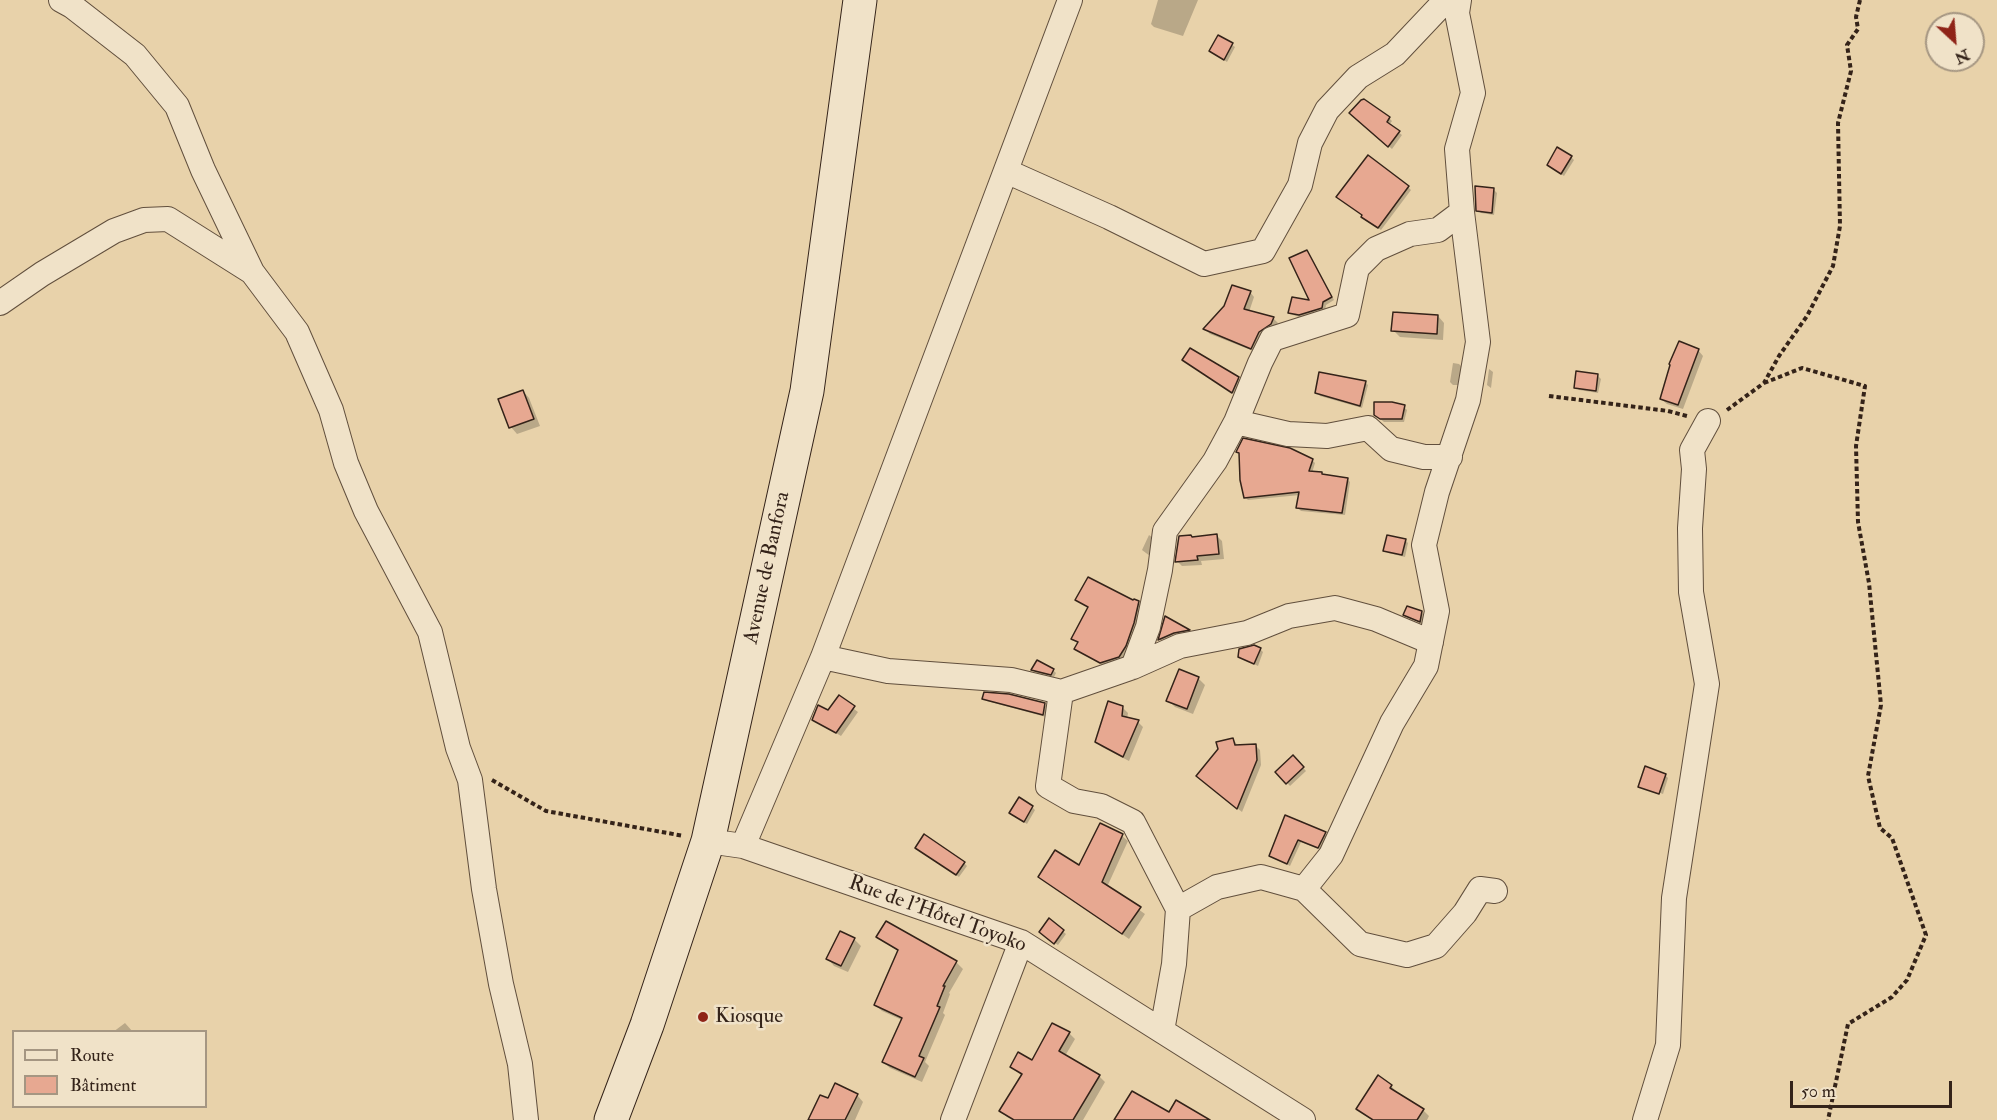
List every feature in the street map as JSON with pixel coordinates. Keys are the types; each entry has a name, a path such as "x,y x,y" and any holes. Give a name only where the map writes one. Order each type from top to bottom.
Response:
{"main road":[{"name":"Avenue de Banfora","path":"611,1120 647,1024 708,841 807,391 860,0"}],"street":[{"path":"61,0 135,55 177,106 203,170 252,272 297,332 331,410 346,464 366,511 430,632 458,748 470,780 484,889 501,984 520,1064 526,1120"},
{"path":"743,846 823,657 1070,0"},
{"path":"1006,171 1109,217 1204,264 1263,251 1300,185 1310,143 1327,110 1358,77 1395,54 1446,0"},
{"path":"1304,889 1330,855 1392,723 1426,666 1437,611 1424,545 1437,492 1468,400 1478,342 1462,212 1457,149 1473,93 1457,12 1459,0"},
{"path":"1133,668 1148,627 1166,531 1215,461 1236,422 1272,339 1347,315 1357,268 1376,249 1410,234 1438,230 1462,212"},
{"path":"0,303 42,274 105,237 144,220 168,219 252,272"},
{"path":"1646,1120 1668,1045 1674,898 1707,684 1691,592 1690,528 1694,469 1692,450 1708,421"},
{"path":"1236,422 1288,434 1327,436 1368,428 1391,450 1424,457 1450,457"},
{"path":"823,657 888,672 1011,680 1061,692 1133,668 1180,646 1247,633 1289,616 1335,608 1376,619 1431,642"},
{"path":"1061,692 1048,786 1074,801 1101,806 1133,822 1178,909 1174,964 1162,1031"},
{"name":"Rue de l'Hôtel Toyoko","path":"708,841 743,846 1021,942 1304,1120"},
{"path":"1178,909 1217,887 1261,877 1304,889 1360,944 1407,955 1436,946 1465,913 1480,889 1496,891"},
{"path":"953,1120 1021,942"}],"path":[{"path":"1764,382 1807,316 1833,266 1840,226 1838,123 1851,71 1847,45 1858,29 1856,17 1860,0"},
{"path":"1549,396 1668,411 1708,421 1722,414 1764,382 1802,368 1865,386 1856,446 1858,522 1869,583 1881,705 1868,776 1880,828 1892,838 1926,934 1907,980 1892,997 1848,1024 1828,1120"},
{"path":"462,760 488,778 546,811 708,841"}],"building":[{"path":"1218,35 1233,43 1224,60 1209,51"},
{"path":"1364,99 1390,117 1387,122 1400,131 1388,147 1349,113"},
{"path":"1557,147 1572,156 1561,174 1547,165"},
{"path":"1368,155 1409,186 1378,228 1336,197"},
{"path":"1475,186 1494,188 1492,213 1476,211"},
{"path":"1307,250 1332,297 1323,302 1322,308 1299,315 1288,313 1292,297 1309,300 1289,258"},
{"path":"1232,285 1251,291 1244,309 1274,317 1271,324 1259,332 1251,349 1203,329 1224,306"},
{"path":"1393,312 1438,315 1437,334 1391,331"},
{"path":"1679,341 1699,349 1678,405 1660,399 1669,364"},
{"path":"1190,348 1239,377 1232,393 1182,360"},
{"path":"1576,371 1598,374 1596,391 1574,388"},
{"path":"1319,372 1366,381 1360,406 1315,393"},
{"path":"523,390 534,419 509,428 498,399"},
{"path":"1374,402 1405,405 1402,419 1380,419 1374,415"},
{"path":"1243,438 1290,448 1313,459 1309,471 1348,478 1342,513 1296,508 1299,492 1244,498 1240,480 1239,453 1236,452"},
{"path":"1217,534 1219,554 1197,556 1198,560 1175,562 1179,536"},
{"path":"1387,535 1406,539 1402,555 1383,551"},
{"path":"1088,577 1139,601 1126,646 1119,657 1100,663 1074,649 1078,642 1071,639 1088,607 1075,600"},
{"path":"1407,606 1422,611 1420,622 1403,615"},
{"path":"1165,616 1190,630 1174,633 1158,640"},
{"path":"1254,645 1261,648 1254,664 1238,657 1239,649"},
{"path":"1037,660 1054,669 1051,675 1031,670"},
{"path":"1179,669 1199,677 1187,709 1166,701"},
{"path":"984,692 1009,694 1045,703 1043,715 982,699"},
{"path":"839,695 855,706 836,733 812,720 818,705 828,710"},
{"path":"1108,701 1123,706 1122,716 1139,720 1123,757 1095,742"},
{"path":"1233,738 1235,745 1256,744 1257,760 1237,809 1196,776 1218,749 1216,742"},
{"path":"1293,755 1304,767 1286,784 1275,772"},
{"path":"1645,766 1666,774 1659,794 1638,787"},
{"path":"1019,797 1033,806 1024,822 1009,813"},
{"path":"1285,815 1326,832 1318,848 1298,840 1287,864 1269,856"},
{"path":"1100,823 1123,834 1102,882 1141,907 1122,934 1038,877 1055,850 1079,865"},
{"path":"924,834 965,862 956,875 915,848"},
{"path":"1049,918 1064,930 1054,944 1039,932"},
{"path":"886,921 957,961 943,986 945,986 937,1006 940,1007 919,1056 924,1058 915,1077 882,1062 902,1018 874,1005 898,950 876,937"},
{"path":"840,931 855,938 841,966 826,959"},
{"path":"1052,1023 1070,1032 1059,1051 1100,1075 1073,1120 1014,1120 999,1111 1022,1074 1010,1067 1018,1052 1032,1060"},
{"path":"1378,1075 1392,1085 1390,1088 1424,1109 1417,1120 1373,1120 1356,1109"},
{"path":"835,1083 858,1094 845,1120 808,1120 820,1095 828,1098"},
{"path":"1132,1091 1169,1112 1176,1100 1210,1120 1114,1120"}],"place":[{"name":"Kiosque","path":"703,1017"}]}
